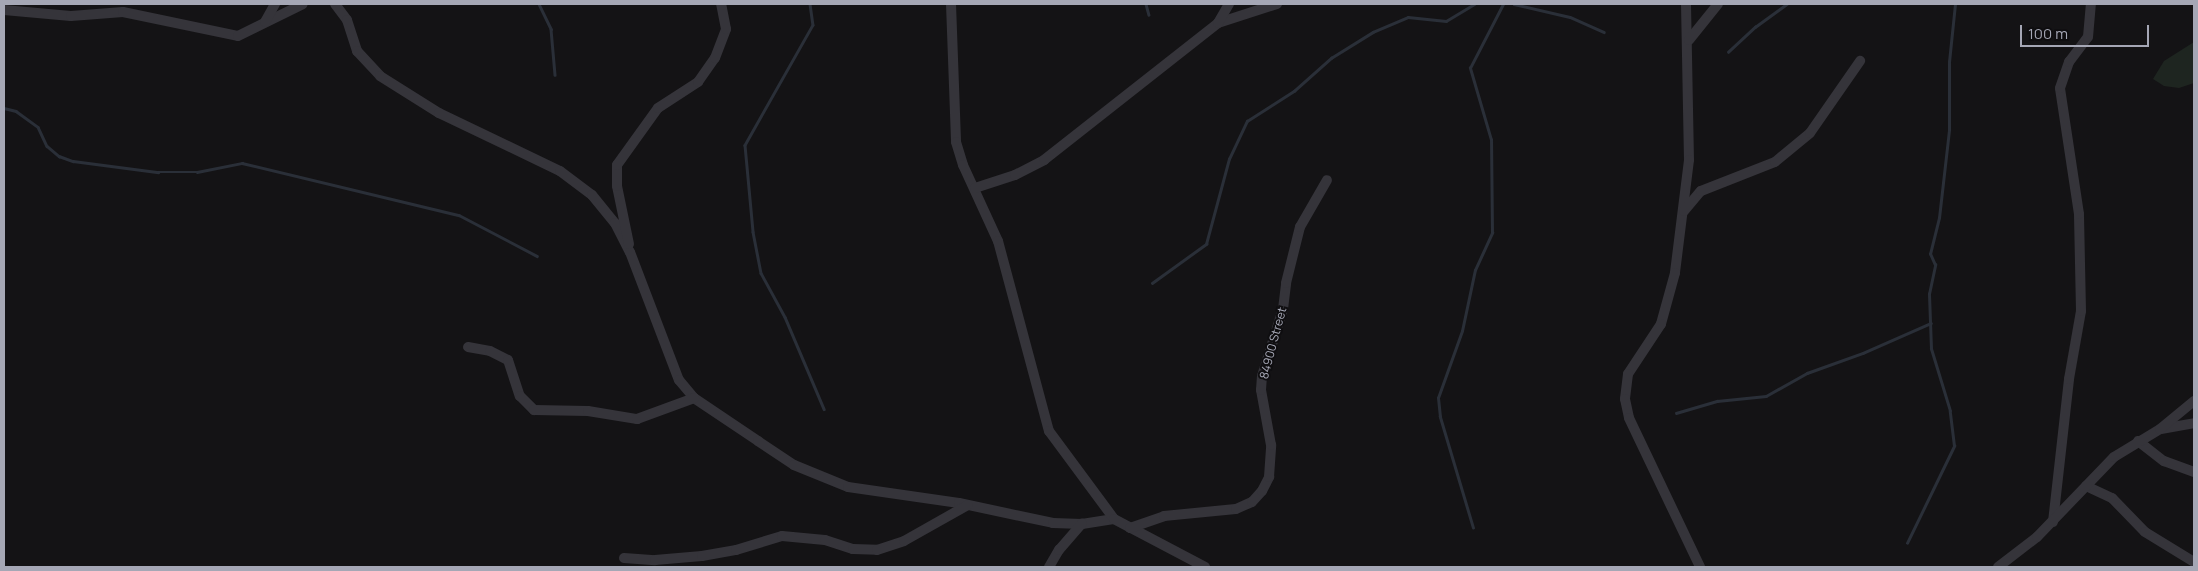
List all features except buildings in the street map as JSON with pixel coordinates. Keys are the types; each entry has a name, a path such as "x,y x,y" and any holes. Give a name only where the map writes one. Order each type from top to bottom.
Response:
{"street":[{"path":"265,22 274,4"},
{"path":"4,10 71,16 123,12 225,36 249,33 265,22 304,4"},
{"path":"335,4 347,20 357,51 380,76 439,112 576,182 602,206 630,252 650,298 671,366 694,398 794,465 826,480 848,487 968,505 1053,523 1082,524 1114,519"},
{"path":"630,252 626,222 617,186 617,165 658,108 698,82 715,58 726,29 721,4"},
{"path":"951,4 956,142 963,165 998,241 1046,424 1068,460 1114,519 1205,567"},
{"path":"1218,23 1228,4"},
{"path":"975,188 1015,175 1044,160 1218,23 1277,4"},
{"path":"1686,4 1689,40 1689,160 1670,295 1661,324 1628,374 1625,399 1629,418 1700,567"},
{"path":"1689,40 1718,4"},
{"path":"2053,522 2069,379 2081,311 2079,214 2060,88 2069,62 2088,37 2091,4"},
{"path":"1681,216 1688,203 1701,192 1775,162 1810,133 1860,61"},
{"name":"84900 Street","path":"1130,528 1164,516 1236,509 1252,502 1262,491 1269,476 1270,452 1262,376 1283,309 1288,269 1300,227 1327,180"},
{"path":"468,346 490,350 508,360 520,396 534,410 588,411 637,419 694,398"},
{"path":"1998,567 2053,522 2114,457 2138,440 2160,429 2194,401"},
{"path":"2160,429 2194,423"},
{"path":"2138,440 2164,461 2194,472"},
{"path":"2086,486 2112,498 2145,532 2194,562"},
{"path":"624,558 655,560 702,556 736,550 782,536 825,540 853,549 877,550 904,542 968,505"},
{"path":"1049,567 1059,550 1082,524"}],"shaded area":[{"path":"2194,42 2194,83 2179,88 2164,86 2153,79 2164,61"}],"waterway":[{"path":"539,4 551,29 555,75"},
{"path":"810,4 813,25 745,145 753,232 761,273 785,317 824,409"},
{"path":"1146,4 1149,15"},
{"path":"1152,283 1206,244 1229,159 1247,121 1294,91 1331,58 1373,32 1408,17 1446,21 1474,4"},
{"path":"1473,528 1440,417 1438,398 1462,331 1475,270 1492,233 1491,140 1470,68 1503,4"},
{"path":"1514,4 1570,17 1604,32"},
{"path":"1728,52 1755,27 1787,4"},
{"path":"1907,543 1954,446 1950,411 1931,349 1929,294 1935,265 1930,254 1939,218 1949,130 1949,62 1955,4"},
{"path":"4,108 16,111 38,127 47,146 59,156 73,161 158,172 197,172 242,163 459,215 537,256"},
{"path":"1676,413 1717,401 1766,396 1807,373 1863,353 1931,323"}]}
